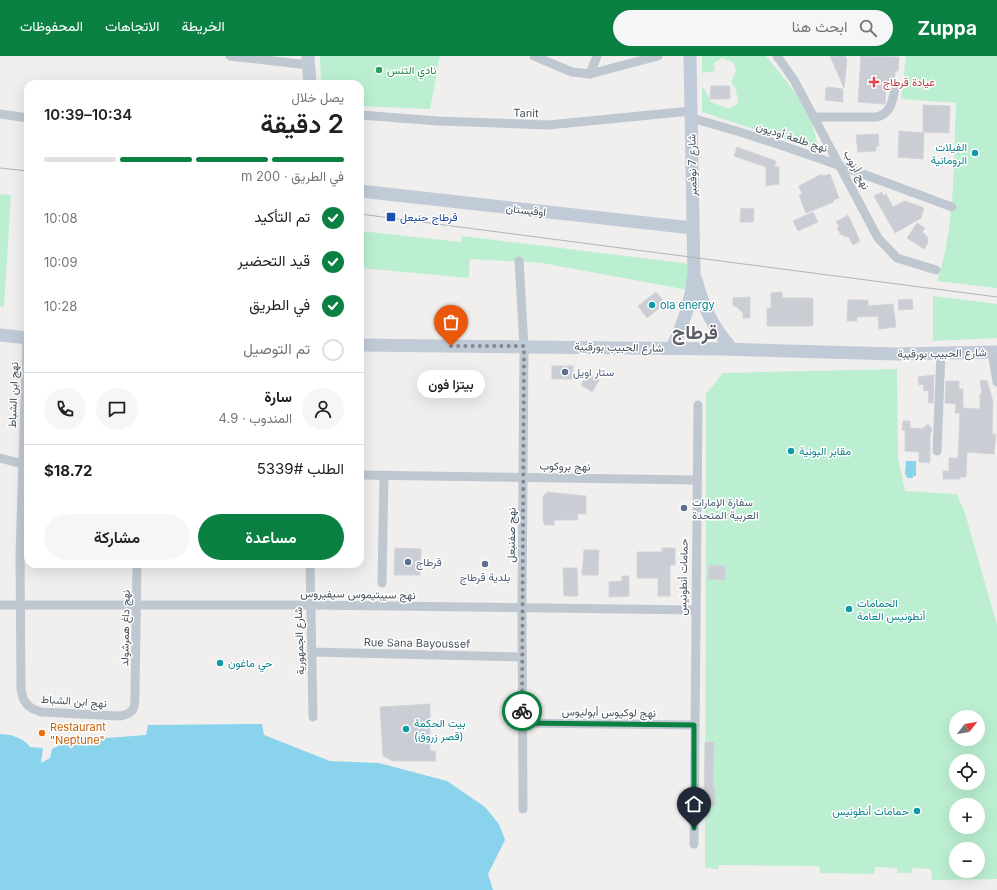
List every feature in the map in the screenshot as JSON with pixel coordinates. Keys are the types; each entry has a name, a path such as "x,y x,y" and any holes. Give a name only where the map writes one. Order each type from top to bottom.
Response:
{"main road":[{"name":"شارع 7 نوفمبر","path":"672,348 680,332 690,304 694,275 690,56"},
{"path":"309,60 310,80"},
{"name":"اوقيستان","path":"364,191 692,228"},
{"name":"شارع 7 نوفمبر","path":"694,275 704,307 714,326 732,349"},
{"path":"0,335 24,338"},
{"name":"شارع الحبيب بورقيبة","path":"364,345 732,349 896,354 994,352"}],"street":[{"path":"230,56 309,60"},
{"path":"534,56 572,72 590,74 658,56"},
{"path":"590,74 597,56"},
{"name":"نهج أرنوب","path":"777,56 794,80 815,117 878,238 897,258 936,270"},
{"path":"815,117 876,117 884,115 891,105 895,89"},
{"path":"0,114 24,117"},
{"name":"Tanit","path":"364,116 542,125 691,114"},
{"name":"نهج طلعة أوديون","path":"691,114 720,126 841,166 952,207"},
{"name":"نهج صفنبعل","path":"519,261 524,346 522,608 523,809"},
{"path":"994,352 997,382"},
{"path":"937,451 941,353"},
{"name":"حمامات أنطونيس","path":"694,844 698,405"},
{"path":"0,458 24,465"},
{"name":"نهج بروكوب","path":"364,475 697,480"},
{"path":"382,583 384,475"},
{"name":"نهج ابن الشباط","path":"24,493 20,605 21,689 23,701 31,709 41,712 120,716 128,715 133,710 135,704 135,692"},
{"name":"نهج داغ همرشولد","path":"135,692 138,605 137,568"},
{"name":"شارع الجمهورية","path":"310,568 313,717"},
{"name":"نهج سيبتيموس سيفيروس","path":"0,605 310,605 695,610"},
{"name":"Rue Sana Bayoussef","path":"311,652 522,657"},
{"name":"نهج لوكيوس أبوليوس","path":"522,723 694,725"}],"green space":[{"name":"نادي التنس","path":"320,56 440,56 430,109 364,106 364,80 321,80"},
{"path":"702,56 766,56 792,88 807,112 816,137 817,150 702,112 702,88 704,88 711,102 729,109 738,103 736,90 731,82 736,71 734,63 722,58 714,63 715,71 702,73"},
{"name":"الفيلات الرومانية","path":"906,56 997,56 997,288 937,281 948,238 951,216 956,103 901,99"},
{"path":"0,194 11,195 4,307 0,306"},
{"path":"364,231 461,242 462,236 691,264 688,290 542,263 470,259 469,278 364,268"},
{"path":"933,296 997,304 997,338 933,341"},
{"name":"الحمامات أنطونيس العامة","path":"897,369 898,458 905,491 957,494 965,513 997,625 997,879 932,880 931,869 912,868 911,873 897,873 897,868 875,867 874,874 820,873 819,866 719,865 718,869 705,868 706,394 723,373"}],"water":[{"path":"906,461 916,461 916,476 913,476 913,478 907,478 905,475"},
{"path":"262,724 264,735 330,761 379,763 447,781 485,807 499,824 505,840 488,874 493,890 0,890 0,734 17,737 30,747 43,748 41,763 50,758 52,749 68,741 146,735 148,725"}],"building":[{"path":"830,56 845,56 847,60 844,88"},
{"name":"عيادة قرطاج","path":"861,56 899,57 898,71 895,71 895,78 890,78 889,87 886,86 885,104 858,102"},
{"path":"711,86 730,86 730,99 710,99"},
{"path":"826,88 843,89 843,102 825,100"},
{"path":"923,105 950,106 949,133 923,132"},
{"path":"899,131 924,133 923,159 898,157"},
{"path":"878,134 879,146 876,146 876,151 858,152 856,135"},
{"path":"737,147 776,161 774,167 779,167 779,184 766,186 766,167 734,156"},
{"path":"822,174 823,176 830,174 839,198 833,200 834,202 806,213 799,195 802,194 799,186"},
{"path":"882,192 883,196 886,194 893,207 905,201 924,208 921,218 895,233 874,196"},
{"path":"741,208 754,209 753,222 740,222"},
{"path":"813,212 818,222 798,231 793,221"},
{"path":"848,215 860,241 853,245 848,236 845,237 842,234 841,235 837,228 839,226 836,222"},
{"path":"917,223 925,228 922,232 927,236 928,243 924,249 907,238"},
{"name":"ola energy","path":"656,292 665,303 647,318 638,306"},
{"path":"782,292 782,298 813,298 813,326 767,326 767,308 771,308 771,293"},
{"path":"750,297 750,318 743,318 743,313 736,306 733,306 733,298"},
{"path":"912,299 913,309 899,310 898,300"},
{"path":"848,300 868,300 868,306 893,304 896,327 879,329 878,316 857,317 857,321 847,321"},
{"path":"552,366 573,366 573,379 552,379"},
{"path":"588,373 599,380 592,392 581,385"},
{"path":"934,375 933,403 928,403 929,390 924,391 923,384 919,385 918,377"},
{"path":"980,380 987,381 993,402 992,434 996,434 994,454 967,452 966,477 960,477 960,479 943,479 943,471 949,471 949,458 958,458 960,413 955,413 956,404 945,403 946,381 959,381 959,389 963,389 963,408 980,409 980,394 982,394"},
{"path":"903,421 910,421 910,428 922,429 928,424 932,430 930,434 930,463 919,462 919,452 905,451 905,430 902,430"},
{"path":"547,492 586,496 586,514 577,514 578,520 554,520 554,525 545,525 543,521 543,496"},
{"name":"قرطاج","path":"395,548 421,549 420,575 394,575"},
{"path":"662,548 675,548 675,565 670,565 670,596 658,596 658,578 637,578 637,552 662,552"},
{"path":"584,550 599,550 598,575 582,575"},
{"path":"709,565 725,566 725,580 708,579"},
{"path":"563,568 577,568 578,596 564,596"},
{"path":"622,576 629,576 629,596 609,597 609,582 622,581"},
{"name":"بيت الحكمة (قصر زروق)","path":"430,704 430,751 435,751 436,761 393,761 383,756 380,707"},
{"path":"705,742 714,742 713,787 715,787 715,806 704,806"}],"tram line":[{"path":"0,168 24,171"},
{"path":"364,215 997,297"}],"way so far":[{"path":"451,346 524,346 522,711"}],"place":[{"name":"نادي التنس","path":"379,70"},
{"name":"عيادة قرطاج","path":"874,82"},
{"name":"الفيلات الرومانية","path":"975,153"},
{"name":"قرطاج حنبعل","path":"391,217"},
{"name":"ola energy","path":"652,305"},
{"name":"بيتزا فون","path":"451,346"},
{"name":"ستار اويل","path":"565,372"},
{"name":"مقابر البونية","path":"791,451"},
{"name":"سفارة الإمارات العربية المتحدة","path":"684,508"},
{"name":"قرطاج","path":"408,562"},
{"name":"بلدية قرطاج","path":"485,564"},
{"name":"الحمامات أنطونيس العامة","path":"849,609"},
{"name":"حي ماغون","path":"220,663"},
{"name":"بيت الحكمة (قصر زروق)","path":"406,729"},
{"name":"Restaurant \"Neptune\"","path":"42,733"},
{"name":"حمامات أنطونيس","path":"917,811"}],"district":[{"name":"قرطاج","path":"695,332"}],"route":[{"path":"522,711 522,723 694,725 694,828"}]}
